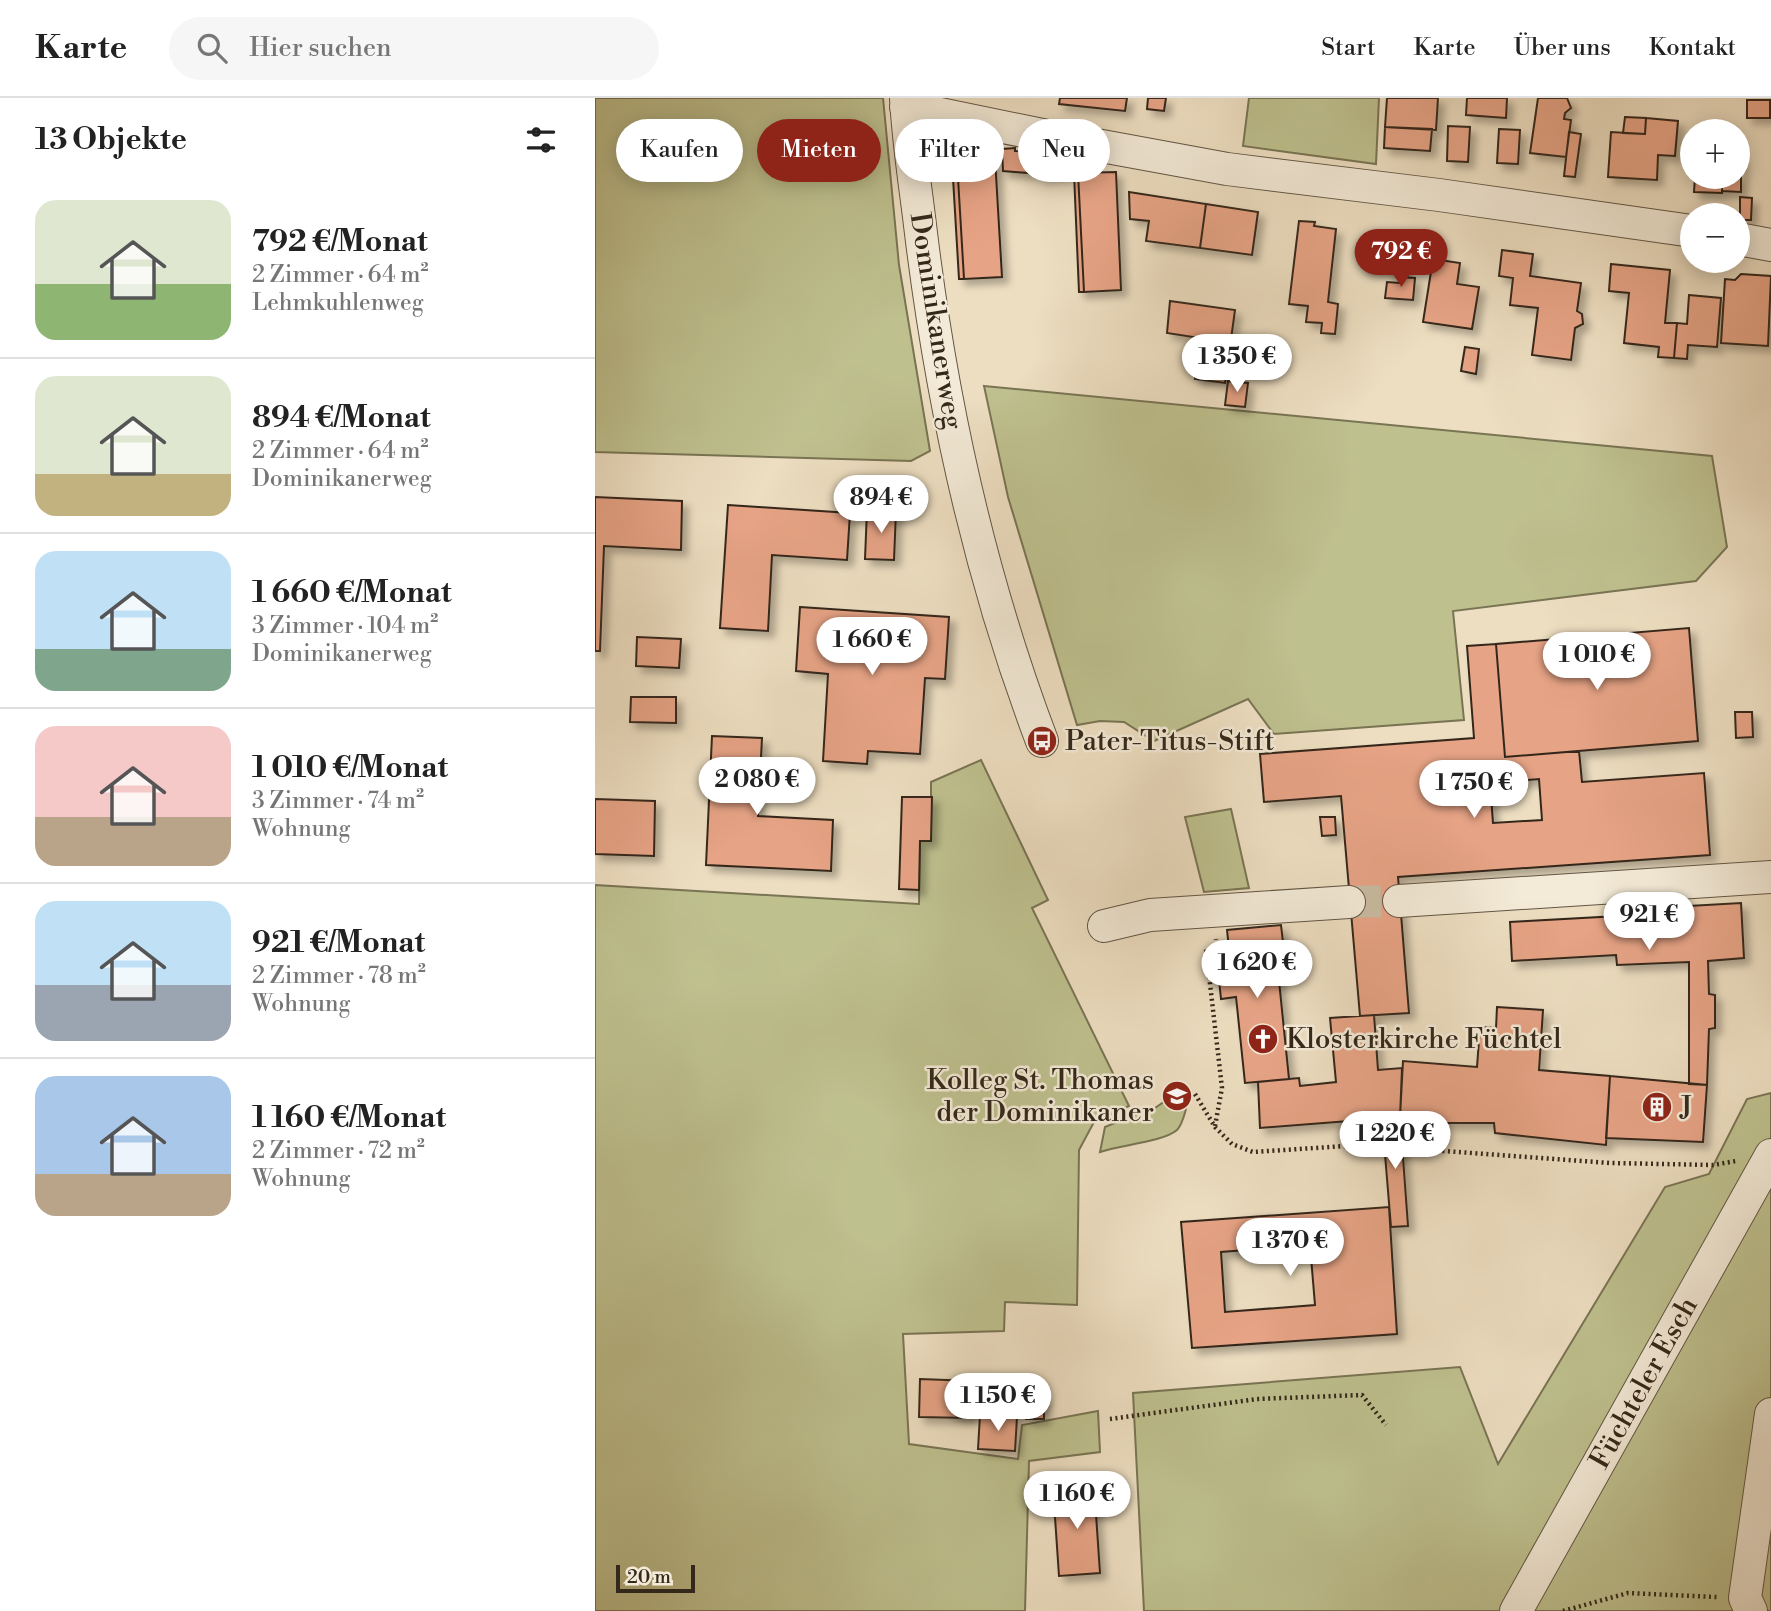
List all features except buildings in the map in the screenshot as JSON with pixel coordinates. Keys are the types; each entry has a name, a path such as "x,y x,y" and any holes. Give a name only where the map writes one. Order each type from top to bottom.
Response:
{"street":[{"path":"906,103 1047,136 1227,169 1439,195 1680,230"},
{"name":"Dominikanerweg","path":"906,103 929,298 960,471 1000,621 1041,741"},
{"path":"1750,241 1771,245"},
{"path":"1399,901 1771,877"},
{"path":"1104,926 1150,915 1349,902"},
{"name":"Füchteler Esch","path":"1516,1611 1759,1157"},
{"path":"1748,1604 1771,1414"}],"path":[{"path":"1212,911 1217,948 1206,949 1222,1088 1215,1127"},
{"path":"1195,1094 1215,1127 1232,1144 1253,1152 1361,1145 1610,1163 1713,1166 1759,1157"},
{"path":"1110,1419 1257,1399 1362,1395 1386,1425"},
{"path":"1563,1611 1628,1593 1748,1604"}],"green space":[{"path":"595,98 883,98 899,265 930,451 911,461 595,452"},
{"path":"1249,98 1379,98 1376,164 1243,146"},
{"path":"984,386 1712,456 1727,547 1696,581 1453,611 1464,720 1274,734 1248,699 1154,741 1124,722 1100,721 1077,725 1008,497"},
{"path":"981,760 1048,900 1032,908 1129,1106 1094,1122 1079,1150 1077,1305 1005,1302 1004,1331 903,1334 909,1444 1018,1459 1022,1425 1098,1411 1100,1452 1029,1461 1025,1611 595,1611 595,885 919,904 920,841 931,841 931,782"},
{"path":"1231,809 1249,888 1204,892 1185,817"},
{"path":"1177,1093 1186,1109 1177,1130 1162,1138 1100,1152 1105,1127 1141,1112 1149,1112"},
{"path":"1771,1093 1771,1611 1144,1611 1133,1393 1460,1367 1498,1464 1665,1187 1709,1174 1747,1099"}],"tunnel":[{"path":"1349,902 1399,901"}],"place":[{"name":"Pater-Titus-Stift","path":"1042,741"},
{"name":"Klosterkirche Füchtel","path":"1263,1039"},
{"name":"Kolleg St. Thomas der Dominikaner","path":"1177,1096"},
{"name":"J","path":"1657,1107"}]}
